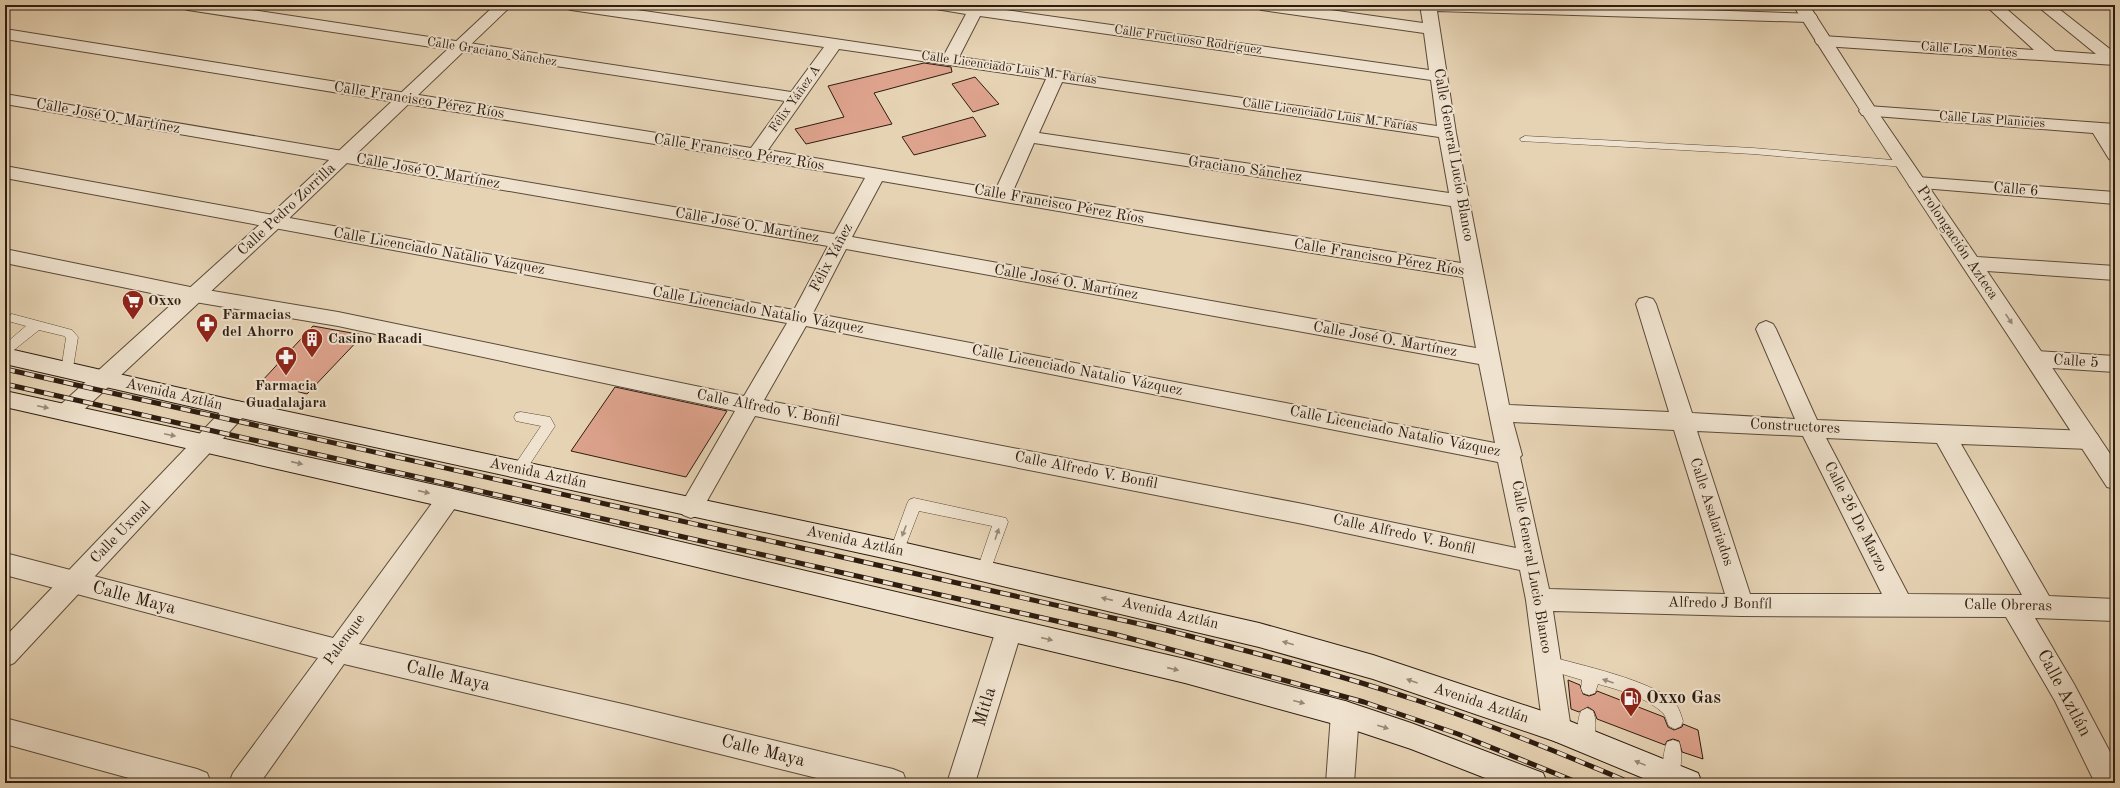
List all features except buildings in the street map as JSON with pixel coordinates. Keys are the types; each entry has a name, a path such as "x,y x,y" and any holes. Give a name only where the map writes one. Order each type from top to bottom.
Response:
{"street":[{"name":"Calle Graciano Sánchez","path":"188,5 544,61 796,98"},
{"name":"Calle Pedro Zorrilla","path":"67,412 274,222 504,5"},
{"name":"Calle Licenciado Luis M. Farías","path":"571,5 1448,132"},
{"name":"Calle Fructuoso Rodríguez","path":"936,5 977,8 1439,76"},
{"path":"1262,5 1432,29"},
{"path":"1428,5 1805,11"},
{"name":"Calle General Lucio Blanco","path":"1428,5 1448,132 1488,358 1501,413 1539,600 1557,729"},
{"path":"1993,5 2051,56"},
{"path":"2044,5 2114,59"},
{"path":"950,59 977,8"},
{"name":"Prolongación Azteca","path":"1805,11 1868,111 1972,263 2089,440 2111,468"},
{"name":"Calle Francisco Pérez Ríos","path":"5,34 404,99 756,154 1203,230 1473,272"},
{"name":"Calle Los Montes","path":"1823,41 2114,59"},
{"name":"Félix Yáñez A","path":"756,154 834,44"},
{"path":"1002,195 1056,76"},
{"name":"Calle José O. Martínez","path":"5,99 840,242 1488,358"},
{"name":"Calle Las Planicies","path":"1868,111 2107,128"},
{"path":"2107,128 2115,155"},
{"name":"Graciano Sánchez","path":"1029,137 1460,201"},
{"name":"Calle Licenciado Natalio Vázquez","path":"5,172 800,318 1334,420 1510,456"},
{"name":"Félix Yáñez","path":"691,508 800,318 876,174"},
{"name":"Calle 6","path":"1917,183 2115,198"},
{"name":"Calle Alfredo V. Bonfil","path":"5,256 195,295 338,319 749,406 1288,511 1532,562"},
{"path":"1972,263 2115,273"},
{"name":"Calle Asalariados","path":"1646,304 1741,605"},
{"name":"Calle 26 De Marzo","path":"1766,329 1810,428 1901,605"},
{"name":"Avenida Aztlán","path":"5,356 237,409 984,570 1259,635 1373,667 1557,729 1680,779"},
{"name":"Calle 5","path":"2036,359 2115,364"},
{"path":"5,399 449,498 1185,671 1346,714 1411,736 1533,783"},
{"name":"Calle Uxmal","path":"5,656 207,443 237,409"},
{"name":"Constructores","path":"1501,413 1682,420 1944,435 2089,440"},
{"path":"1944,435 2041,606"},
{"name":"Palenque","path":"243,783 449,498"},
{"name":"Calle Maya","path":"5,564 338,650 627,718 893,783"},
{"name":"Alfredo J Bonfíl","path":"1539,600 1741,605 1901,605"},
{"name":"Calle Obreras","path":"1901,605 2041,606 2115,610"},
{"name":"Calle Aztlán","path":"2013,606 2045,656 2073,707 2110,783"},
{"name":"Mitla","path":"961,783 1009,630"},
{"path":"1340,783 1346,714"},
{"path":"5,731 197,783"}],"lane":[{"path":"1525,138 1730,150 1904,164"},
{"path":"12,318 63,330 72,337 67,371"},
{"path":"5,351 37,324"},
{"path":"519,469 548,426 545,422 521,417"},
{"path":"896,551 914,504 1001,522 984,570"},
{"path":"1548,663 1590,682 1656,699 1669,708 1675,721"},
{"path":"1586,740 1588,716"},
{"path":"1673,748 1680,779"}],"railway":[{"path":"5,369 1162,629 1259,654 1419,701 1526,740 1631,783"},
{"path":"5,384 1114,634 1364,702 1458,734 1579,783"}],"place":[{"name":"Oxxo","path":"133,320"},
{"name":"Farmacias del Ahorro","path":"207,344"},
{"name":"Casino Racadi","path":"312,358"},
{"name":"Farmacia Guadalajara","path":"286,376"},
{"name":"Oxxo Gas","path":"1631,718"}]}
